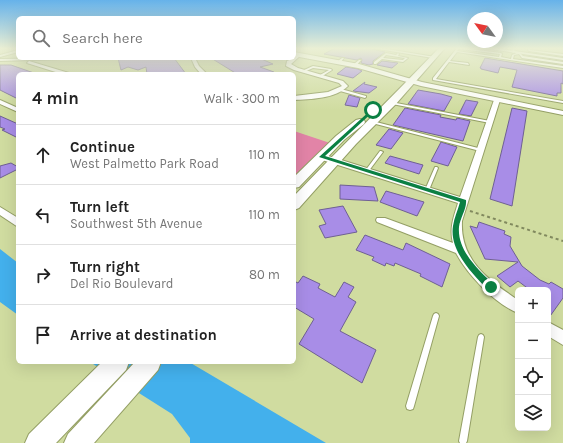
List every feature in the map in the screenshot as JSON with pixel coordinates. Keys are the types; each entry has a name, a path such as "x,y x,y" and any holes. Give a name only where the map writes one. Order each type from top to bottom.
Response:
{"main road":[{"path":"296,182 373,110 407,81 418,69"},
{"path":"296,203 335,160 392,103 407,81"},
{"path":"38,443 116,364"},
{"path":"79,440 148,364"}],"street":[{"path":"50,69 61,72"},
{"path":"294,69 341,82 344,86 341,90 323,95 296,98"},
{"path":"367,69 407,81 563,113"},
{"path":"497,100 462,205 456,227 456,234 461,250 472,268 491,287 515,305"},
{"path":"0,102 16,109"},
{"path":"322,157 427,190 462,205"},
{"path":"0,210 16,222"},
{"path":"381,220 461,250"},
{"path":"551,330 563,338"}],"lane":[{"path":"303,71 309,69"},
{"path":"321,76 331,70 323,69"},
{"path":"442,69 434,79 563,102"},
{"path":"341,90 365,97"},
{"path":"392,103 490,122"},
{"path":"373,122 480,150"},
{"path":"367,171 381,152"},
{"path":"427,190 436,168"},
{"path":"410,406 436,316"},
{"path":"463,441 480,337"}],"path":[{"path":"462,205 563,241"}],"shaded area":[{"path":"296,132 330,143 296,176"}],"water":[{"path":"0,249 16,261 16,314 0,302"},
{"path":"93,364 192,364 326,443 190,443 190,438 172,414"}],"building":[{"path":"0,69 22,69 31,72 16,72 16,98 0,90"},
{"path":"146,69 182,69 184,72 147,72"},
{"path":"228,69 265,69 274,72 234,72"},
{"path":"344,69 356,69 362,71 353,78 337,74"},
{"path":"481,69 499,69 498,73"},
{"path":"509,69 549,69 563,71 561,93 557,93 557,96 512,87 517,70"},
{"path":"365,82 364,84 377,87 369,93 353,91"},
{"path":"418,90 452,97 444,111 408,104"},
{"path":"349,95 360,98 357,107 345,105"},
{"path":"466,100 478,102 471,116 459,114"},
{"path":"405,108 441,115 440,117 456,120 457,118 470,121 463,141 393,125"},
{"path":"512,108 527,111 512,206 490,199"},
{"path":"0,116 16,123 16,137 2,130 5,129 0,127"},
{"path":"389,129 403,133 391,149 376,145"},
{"path":"441,142 457,147 448,166 431,161"},
{"path":"390,156 423,165 419,174 385,163"},
{"path":"11,163 16,166 16,170 0,178 0,166"},
{"path":"340,185 374,187 378,201 340,199"},
{"path":"386,191 424,202 417,216 380,202"},
{"path":"343,206 357,232 325,238 319,226 326,224 319,210"},
{"path":"479,222 505,231 504,234 511,237 510,246 522,266 540,280 549,284 551,282 563,289 563,298 551,315 551,287 526,287 518,281 510,287 497,276 518,262 485,259 470,226 477,228"},
{"path":"365,235 403,250 406,243 450,264 442,287 420,276 421,274 395,263 394,266 386,263 385,266 372,260 374,257 356,250"},
{"path":"303,276 320,284 318,288 335,297 344,282 354,287 348,297 356,302 340,331 376,350 362,383 299,344 314,319 296,308 296,282 298,283"}],"route":[{"path":"373,110 340,138 322,157 464,201 456,227 458,242 472,268 491,287"}]}
